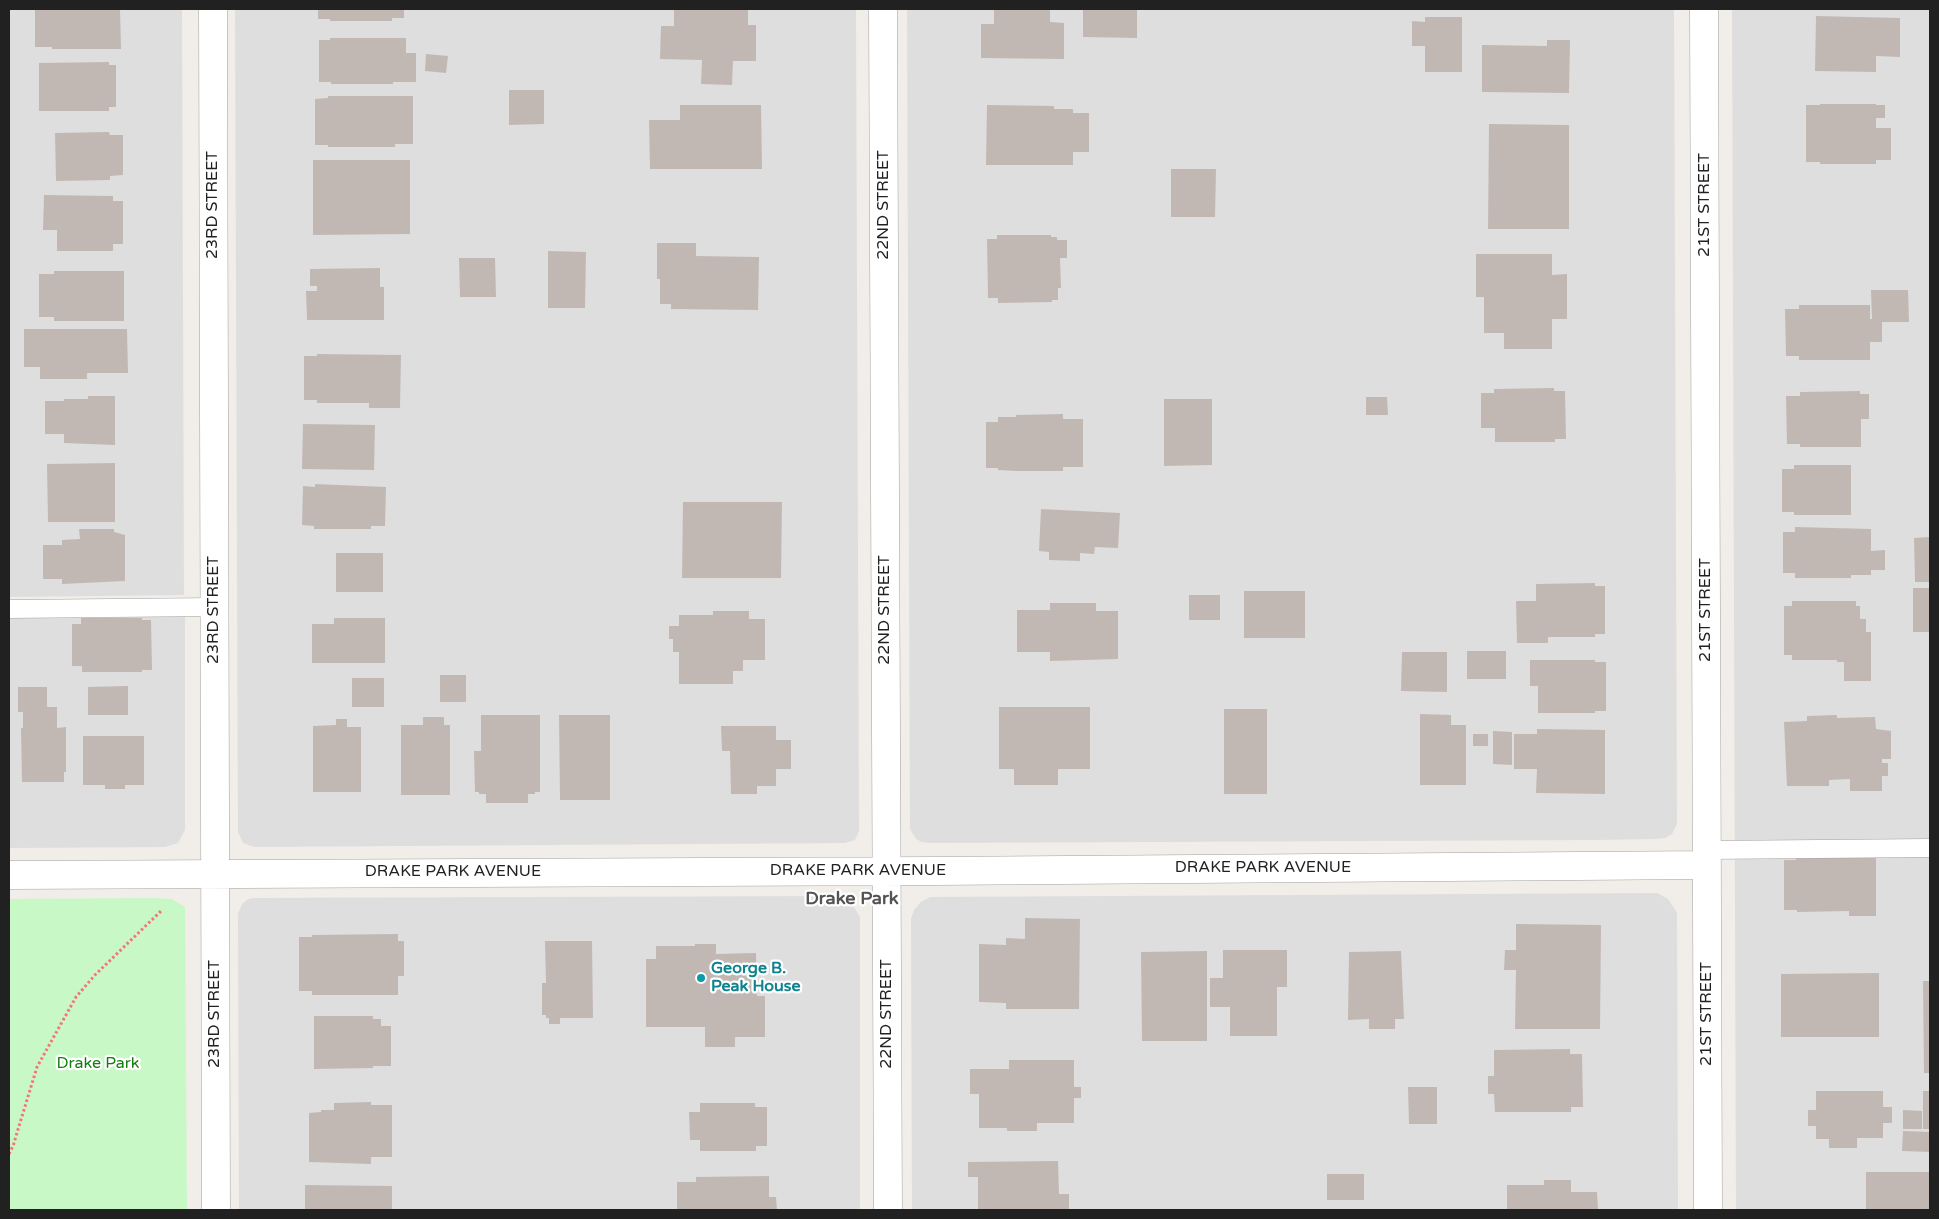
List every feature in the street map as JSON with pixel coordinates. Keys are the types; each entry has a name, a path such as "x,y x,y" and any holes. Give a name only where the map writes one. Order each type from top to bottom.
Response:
{"street":[{"name":"23RD STREET","path":"213,9 216,1210"},
{"name":"22ND STREET","path":"883,9 888,1210"},
{"name":"21ST STREET","path":"1704,9 1708,1210"},
{"name":"DRAKE PARK AVENUE","path":"9,875 886,871 1707,857"}],"lane":[{"path":"9,609 214,607"},
{"path":"1707,857 1930,848"}],"path":[{"path":"9,1154 37,1067 76,997 95,975 161,911"}],"shaded area":[{"path":"9,9 182,9 184,595 9,597"},
{"path":"235,9 856,9 859,831 855,840 845,843 254,847 243,843 238,832"},
{"path":"907,9 1674,9 1677,824 1672,834 1665,838 1656,839 1595,840 929,843 916,839 910,829"},
{"path":"1732,9 1930,9 1930,1210 1736,1210"},
{"path":"185,616 185,830 178,843 165,847 9,848 9,617"},
{"path":"1657,893 1668,899 1677,913 1678,1210 912,1210 911,919 914,910 921,902 930,897"},
{"path":"837,896 851,902 860,917 860,1210 239,1210 238,914 242,904 247,900 252,898"}],"green space":[{"name":"Drake Park","path":"9,899 172,899 185,907 187,1210 9,1210"}],"building":[{"path":"35,9 120,9 121,49 52,49 52,47 35,47"},
{"path":"318,9 404,9 404,18 392,18 392,21 330,21 330,19 318,19"},
{"path":"674,9 748,10 748,25 756,25 756,61 733,61 732,85 701,84 702,60 660,59 661,26 674,26"},
{"path":"994,9 1050,9 1050,22 1064,23 1064,59 981,58 981,24 994,24"},
{"path":"1083,9 1137,9 1137,38 1083,37"},
{"path":"1816,16 1900,18 1900,57 1876,56 1876,72 1815,71"},
{"path":"1425,17 1462,17 1462,72 1425,72 1425,46 1412,46 1412,21 1425,22"},
{"path":"330,38 406,38 406,53 416,53 416,82 331,84 331,82 319,82 319,40 330,40"},
{"path":"1547,40 1570,40 1569,93 1482,92 1482,45 1547,46"},
{"path":"426,54 448,56 446,73 425,71"},
{"path":"109,62 109,65 116,65 116,107 109,107 109,111 39,111 39,63"},
{"path":"509,90 544,90 544,124 509,125"},
{"path":"328,96 413,96 413,144 395,144 395,147 328,147 328,145 315,145 315,99 328,98"},
{"path":"680,105 761,105 762,169 650,169 649,120 680,120"},
{"path":"987,105 1054,106 1054,109 1073,109 1073,113 1089,113 1089,152 1073,152 1073,165 986,165"},
{"path":"1806,105 1885,105 1885,118 1876,118 1876,128 1891,128 1891,160 1876,160 1876,164 1820,164 1820,162 1806,162"},
{"path":"1489,124 1569,125 1569,229 1488,229"},
{"path":"109,132 110,135 123,135 123,175 110,176 110,180 56,181 55,133"},
{"path":"313,160 410,160 410,234 313,235"},
{"path":"1171,169 1216,169 1215,217 1171,217"},
{"path":"44,195 113,196 113,201 123,201 123,244 113,244 113,251 57,251 57,230 43,230"},
{"path":"997,235 1051,235 1051,237 1057,237 1057,240 1067,240 1067,258 1060,258 1061,288 1058,288 1058,300 1052,300 1052,302 998,303 998,298 988,298 987,239 997,239"},
{"path":"657,243 696,243 696,256 759,257 758,310 671,309 671,304 660,304 660,279 657,279"},
{"path":"548,251 586,252 585,308 548,308"},
{"path":"1476,254 1552,254 1552,275 1567,274 1567,319 1552,319 1552,349 1504,349 1504,333 1484,333 1484,297 1476,297"},
{"path":"459,258 495,258 496,297 460,297"},
{"path":"380,268 380,287 384,287 384,320 307,320 306,291 317,291 317,286 310,286 310,269"},
{"path":"54,271 124,271 124,321 54,321 54,317 39,317 39,274 54,274"},
{"path":"1871,290 1908,290 1909,322 1882,322 1882,342 1870,342 1870,360 1799,360 1799,356 1786,356 1785,309 1799,309 1799,305 1870,305 1870,319 1872,319"},
{"path":"24,329 127,329 128,373 87,373 87,379 40,379 40,367 24,367"},
{"path":"317,354 401,355 400,408 369,408 369,403 317,403 317,400 304,400 304,356 317,356"},
{"path":"1554,388 1554,391 1565,391 1566,439 1555,439 1555,442 1495,442 1495,428 1481,428 1481,393 1494,393 1494,389"},
{"path":"1860,391 1860,394 1869,394 1869,419 1861,419 1861,447 1800,447 1800,444 1787,444 1786,396 1800,396 1800,392"},
{"path":"88,396 115,396 115,445 64,443 64,434 45,434 45,401 88,399"},
{"path":"1366,397 1387,397 1388,415 1366,415"},
{"path":"1164,399 1212,399 1212,465 1164,466"},
{"path":"1063,414 1063,419 1083,419 1083,467 1063,467 1063,471 1016,471 986,468 986,422 998,422 998,417 1016,417 1016,415"},
{"path":"303,424 375,425 374,470 302,469"},
{"path":"115,463 115,522 48,522 47,464"},
{"path":"1794,465 1851,465 1851,515 1794,515 1794,512 1782,512 1782,469 1794,469"},
{"path":"315,484 386,487 385,526 371,526 371,529 314,529 314,526 302,525 303,486 315,487"},
{"path":"683,502 782,502 781,578 682,578"},
{"path":"1041,509 1120,513 1118,548 1095,547 1094,554 1080,553 1080,561 1049,560 1049,552 1039,551"},
{"path":"1795,527 1871,529 1871,551 1885,550 1885,570 1871,570 1871,575 1851,575 1851,578 1795,578 1795,573 1783,573 1783,532 1795,532"},
{"path":"79,529 114,529 114,532 125,535 125,581 62,584 62,579 43,579 43,545 62,545 62,540 80,539"},
{"path":"1930,537 1930,582 1915,582 1914,538"},
{"path":"336,553 383,553 383,592 336,592"},
{"path":"1595,583 1595,586 1605,586 1605,634 1595,634 1595,637 1548,637 1548,643 1517,643 1516,601 1536,601 1536,584"},
{"path":"1913,588 1930,588 1930,632 1913,632"},
{"path":"1244,591 1305,591 1305,638 1244,638"},
{"path":"1189,595 1220,595 1220,620 1189,620"},
{"path":"1792,601 1856,601 1856,606 1860,606 1860,619 1866,619 1866,632 1871,632 1871,681 1844,681 1844,662 1837,662 1837,660 1792,660 1792,655 1784,655 1784,606 1792,606"},
{"path":"1050,603 1096,603 1096,611 1118,611 1118,659 1050,661 1050,652 1017,652 1017,610 1050,610"},
{"path":"713,611 749,611 749,619 765,619 765,660 743,660 743,671 733,671 733,684 679,684 679,652 673,652 673,639 669,639 669,626 679,626 679,615 713,615"},
{"path":"81,618 142,618 142,620 151,620 152,670 142,670 142,672 82,672 82,666 72,666 72,624 81,624"},
{"path":"334,618 385,618 385,663 312,663 312,624 334,624"},
{"path":"1467,651 1506,651 1506,679 1467,679"},
{"path":"1402,652 1447,652 1447,692 1401,691"},
{"path":"1530,660 1595,660 1595,662 1606,662 1606,711 1595,711 1595,713 1538,713 1538,686 1530,686"},
{"path":"440,675 466,675 466,702 440,702"},
{"path":"352,678 384,678 384,707 352,707"},
{"path":"128,686 128,715 88,715 88,687"},
{"path":"18,687 47,687 47,707 57,707 57,728 66,727 66,772 64,772 64,782 22,782 21,728 23,728 23,712 18,712"},
{"path":"999,707 1090,707 1090,769 1058,769 1058,785 1014,785 1014,769 999,769"},
{"path":"1224,709 1267,709 1267,794 1224,794"},
{"path":"1420,714 1451,715 1451,725 1466,725 1466,785 1420,785"},
{"path":"481,715 540,715 540,792 528,794 528,803 486,803 486,794 475,792 474,751 481,751"},
{"path":"559,715 610,715 610,800 560,800"},
{"path":"1837,715 1837,718 1875,717 1876,729 1891,731 1891,759 1882,759 1882,763 1888,763 1888,776 1882,776 1882,791 1850,791 1850,779 1829,780 1829,786 1787,786 1784,722 1807,721 1807,716"},
{"path":"423,717 444,717 444,725 450,725 450,795 401,795 401,725 423,725"},
{"path":"336,719 347,719 347,727 361,727 361,792 313,792 313,726 336,725"},
{"path":"721,726 776,726 776,740 791,740 791,769 776,769 776,786 757,786 757,794 731,794 730,751 722,751"},
{"path":"1537,729 1605,730 1605,794 1536,793 1537,769 1514,769 1514,734 1537,734"},
{"path":"1493,731 1512,732 1512,765 1493,764"},
{"path":"1473,734 1488,734 1488,746 1473,746"},
{"path":"83,736 144,736 144,785 125,785 125,789 105,789 105,785 83,785"},
{"path":"1796,857 1876,857 1876,916 1849,916 1849,911 1797,912 1797,910 1784,910 1784,860 1796,860"},
{"path":"1025,918 1080,919 1079,1009 1006,1009 1006,1003 979,1002 979,944 1006,945 1006,938 1025,939"},
{"path":"1516,924 1601,925 1600,1029 1515,1029 1516,970 1504,970 1505,950 1516,950"},
{"path":"398,934 398,941 404,941 404,976 398,976 398,995 312,995 312,991 299,991 299,937 312,937 312,935"},
{"path":"545,941 592,941 593,1018 560,1018 560,1024 549,1024 549,1018 546,1018 546,1015 542,1015 542,983 546,983"},
{"name":"George B. Peak House","path":"695,944 716,944 716,954 756,953 757,996 765,996 765,1037 735,1037 735,1047 705,1047 705,1027 646,1027 646,959 656,959 656,946 695,946"},
{"path":"1223,950 1287,950 1287,987 1277,987 1277,1036 1230,1036 1230,1007 1210,1007 1210,978 1223,978"},
{"path":"1207,951 1207,1041 1142,1041 1141,952"},
{"path":"1401,951 1404,1019 1395,1019 1395,1029 1369,1029 1369,1019 1348,1020 1349,952"},
{"path":"1879,973 1879,1037 1781,1037 1781,974"},
{"path":"1923,981 1930,981 1930,1073 1924,1073"},
{"path":"314,1016 373,1016 373,1019 381,1019 381,1026 391,1026 391,1066 314,1069"},
{"path":"1570,1049 1570,1054 1582,1054 1583,1107 1571,1107 1571,1112 1495,1112 1494,1094 1488,1094 1488,1076 1494,1076 1494,1050"},
{"path":"1009,1060 1074,1060 1074,1087 1081,1087 1081,1098 1074,1098 1074,1123 1037,1123 1037,1131 1007,1131 1007,1128 979,1128 979,1094 970,1094 970,1069 1009,1069"},
{"path":"1408,1087 1437,1087 1437,1124 1409,1124"},
{"path":"1816,1091 1883,1091 1883,1107 1892,1107 1892,1123 1883,1123 1883,1138 1857,1138 1857,1148 1829,1148 1829,1139 1816,1139 1816,1126 1808,1126 1808,1110 1816,1110"},
{"path":"1923,1091 1930,1091 1930,1129 1923,1129"},
{"path":"371,1102 371,1105 392,1105 392,1157 371,1157 371,1164 309,1162 309,1113 321,1112 321,1110 334,1110 334,1103"},
{"path":"700,1103 755,1103 755,1107 767,1107 767,1146 756,1146 756,1151 700,1151 700,1140 690,1140 689,1112 700,1112"},
{"path":"1903,1110 1922,1111 1922,1129 1903,1129"},
{"path":"1903,1131 1930,1132 1930,1152 1902,1151"},
{"path":"1058,1161 1059,1194 1069,1194 1069,1210 978,1210 978,1177 968,1177 968,1162"},
{"path":"1866,1172 1930,1172 1930,1210 1866,1210"},
{"path":"1327,1174 1364,1174 1364,1200 1327,1200"},
{"path":"769,1176 769,1197 776,1197 777,1210 677,1210 677,1182 696,1182 696,1177"},
{"path":"1544,1180 1571,1180 1571,1192 1597,1192 1598,1210 1507,1210 1507,1185 1544,1185"},
{"path":"305,1185 392,1186 392,1210 305,1210"}],"place":[{"name":"George B. Peak House","path":"701,978"}],"district":[{"name":"Drake Park","path":"852,899"}]}
